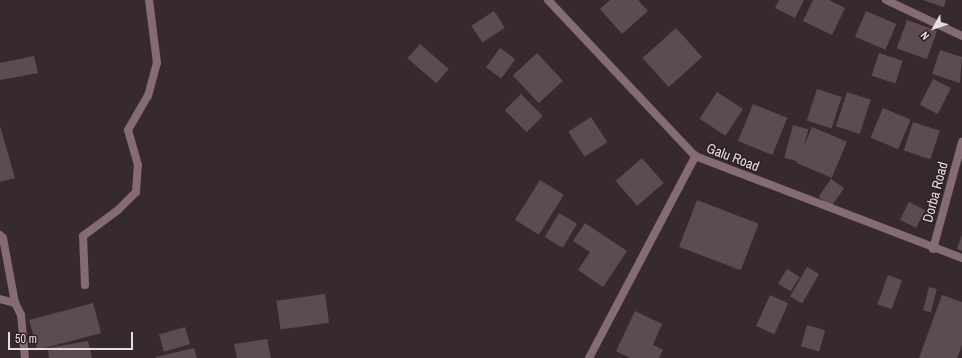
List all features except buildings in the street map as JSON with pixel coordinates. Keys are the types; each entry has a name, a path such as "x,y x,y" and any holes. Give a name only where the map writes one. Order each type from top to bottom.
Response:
{"street":[{"path":"85,285 83,236 118,210 136,192 138,165 128,130 148,96 157,63 149,0"},
{"name":"Galu Road","path":"548,0 695,155 962,258"},
{"path":"886,0 962,36"},
{"name":"Dorba Road","path":"933,248 962,142"},
{"path":"589,358 695,155"},
{"path":"0,236 3,238 15,303 22,315 25,358"},
{"path":"0,299 15,303"}]}
